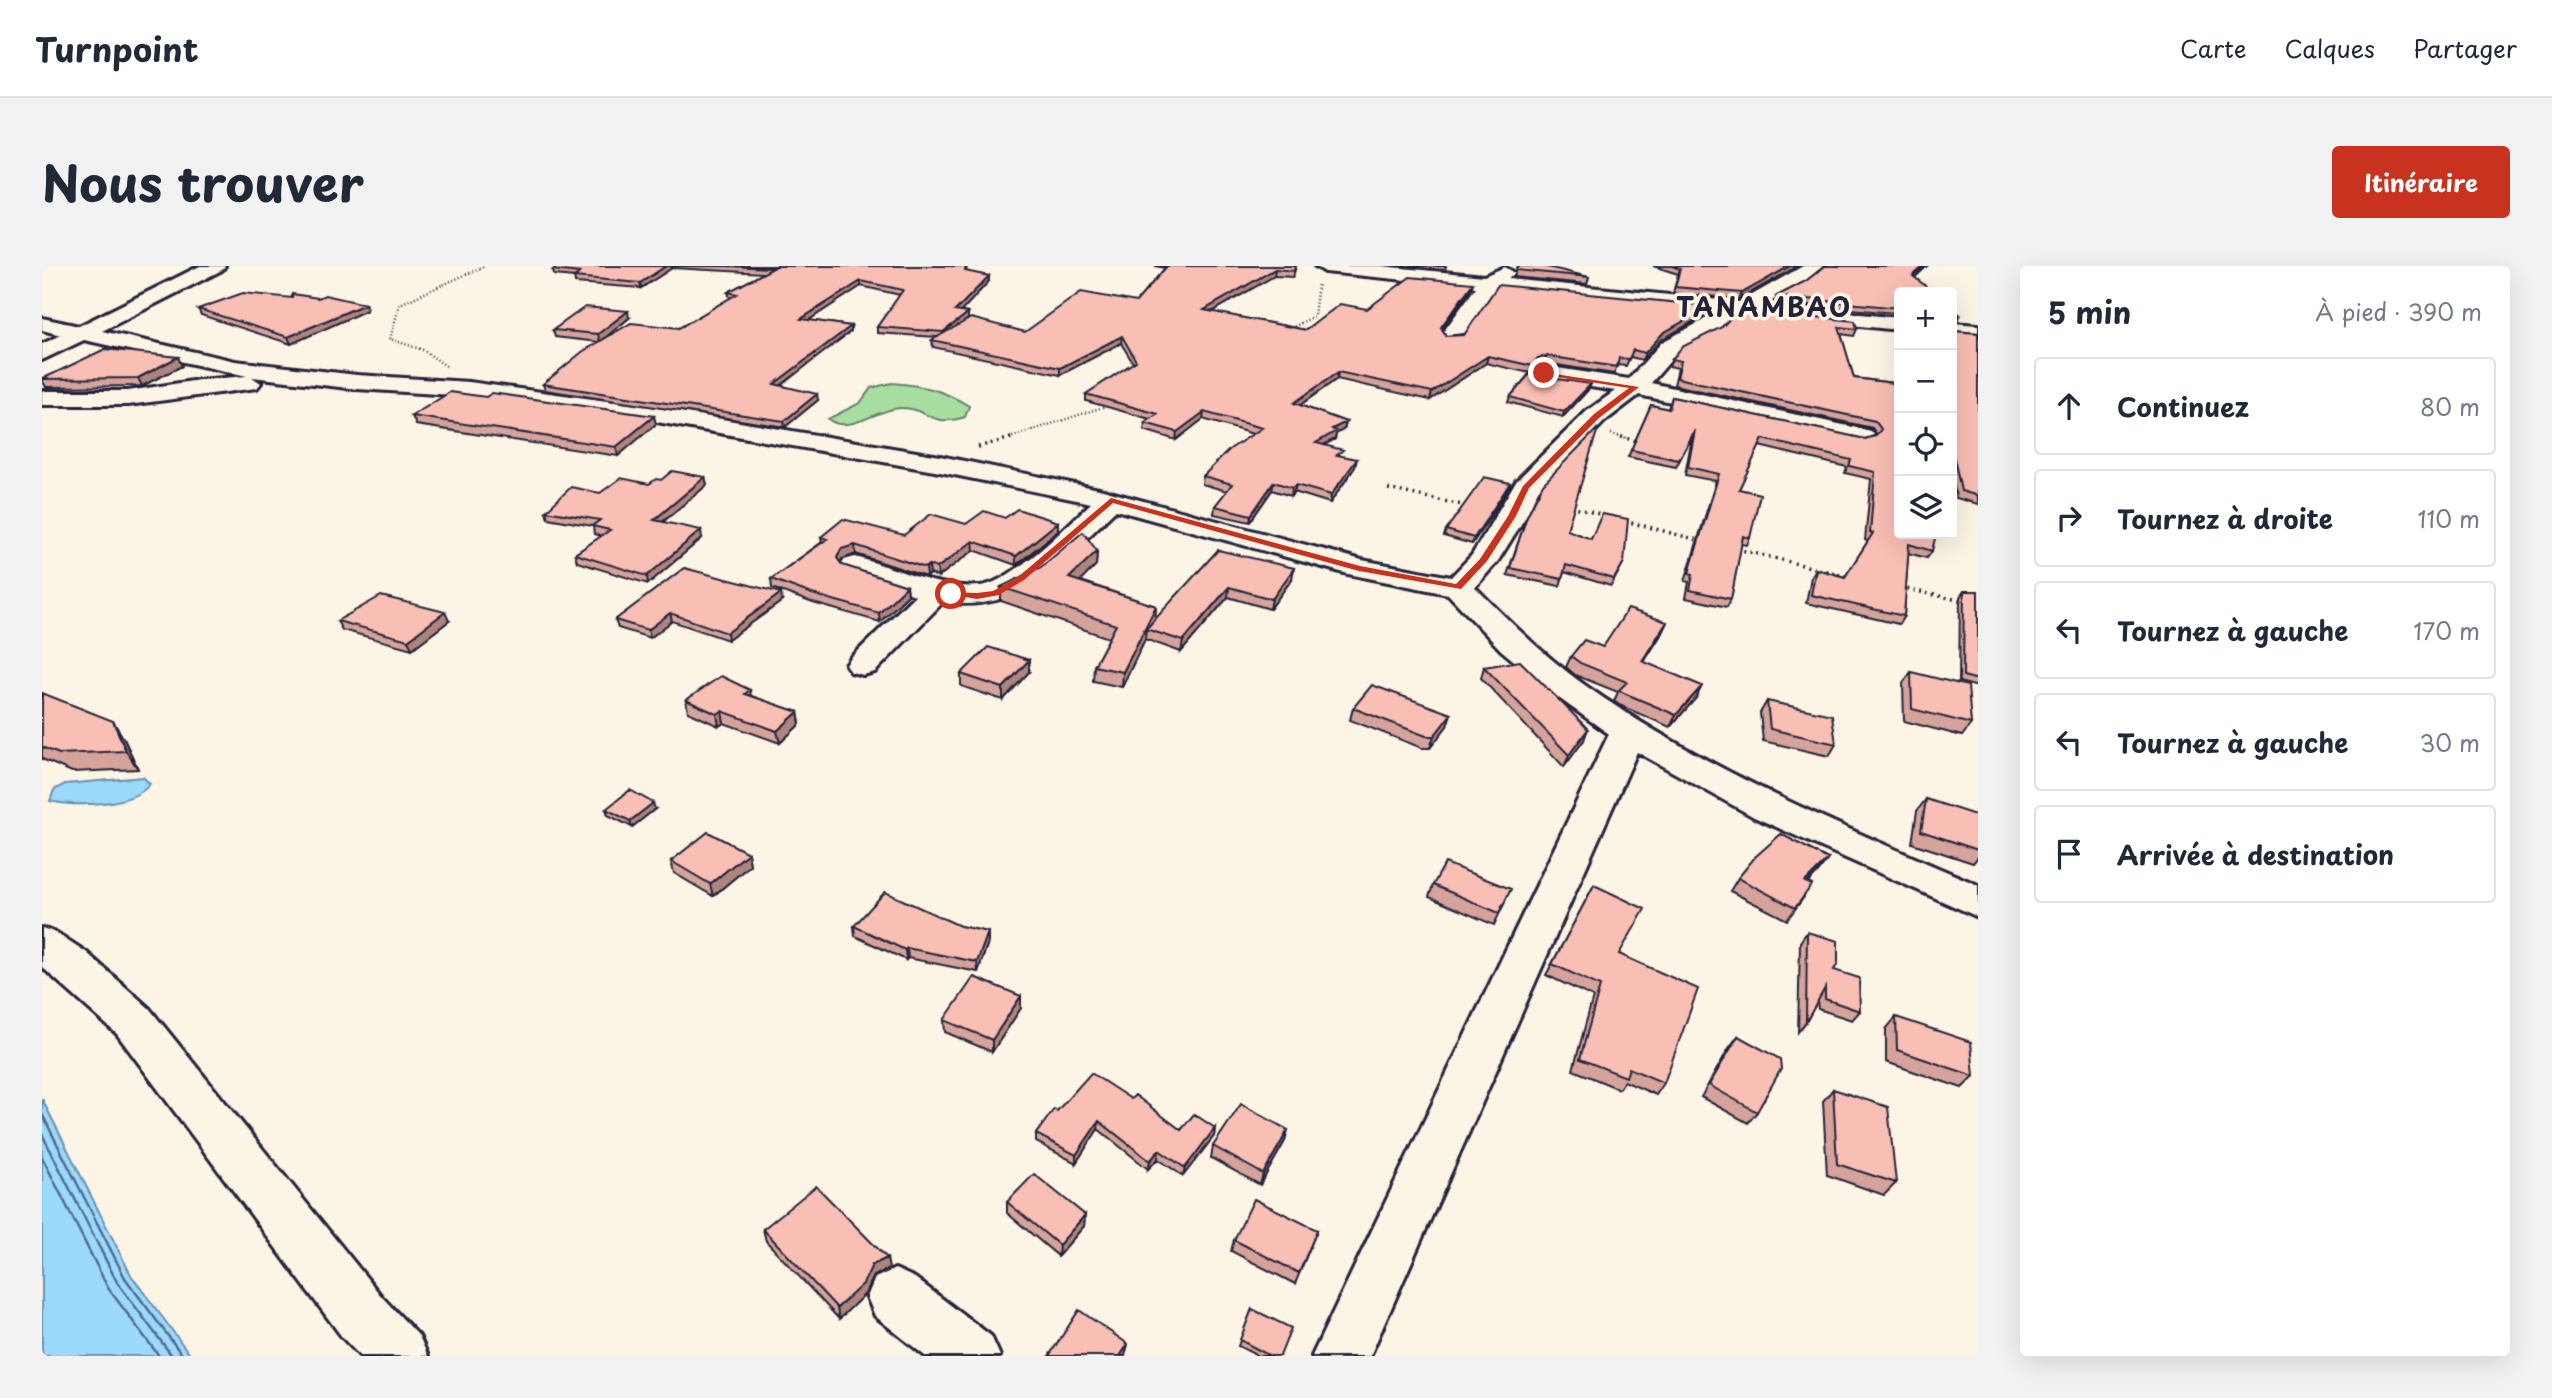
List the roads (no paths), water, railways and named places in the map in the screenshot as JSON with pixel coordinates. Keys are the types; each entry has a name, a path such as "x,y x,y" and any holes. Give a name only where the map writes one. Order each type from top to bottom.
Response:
{"street":[{"path":"42,353 215,266"},
{"path":"1452,335 1493,278 1523,266"},
{"path":"1458,587 1483,561 1518,505 1526,487 1588,424 1635,387 1670,347 1710,326 1724,313 1746,307 1795,281 1815,266"},
{"path":"1322,272 1746,307 1894,323"},
{"path":"42,324 235,368 357,382 469,389 650,414 940,464 1111,500 1359,568 1458,587 1484,616 1563,687 1628,732 1745,799 1978,902"},
{"path":"1957,329 1978,331"},
{"path":"1544,373 1635,387 1863,436"},
{"path":"42,398 128,398 199,387 268,382 357,382"},
{"path":"855,566 937,590 977,596 996,593 1021,579 1111,500"},
{"path":"863,665 937,590"},
{"path":"1341,1356 1628,732"},
{"path":"42,945 70,964 133,1021 362,1317 399,1356"},
{"path":"895,1297 971,1356"}],"water":[{"path":"143,777 150,784 131,797 118,801 74,804 50,801 54,790 65,784"},
{"path":"42,1099 131,1275 191,1356 42,1356"}],"district":[{"name":"TANAMBAO","path":"1764,306"}]}
